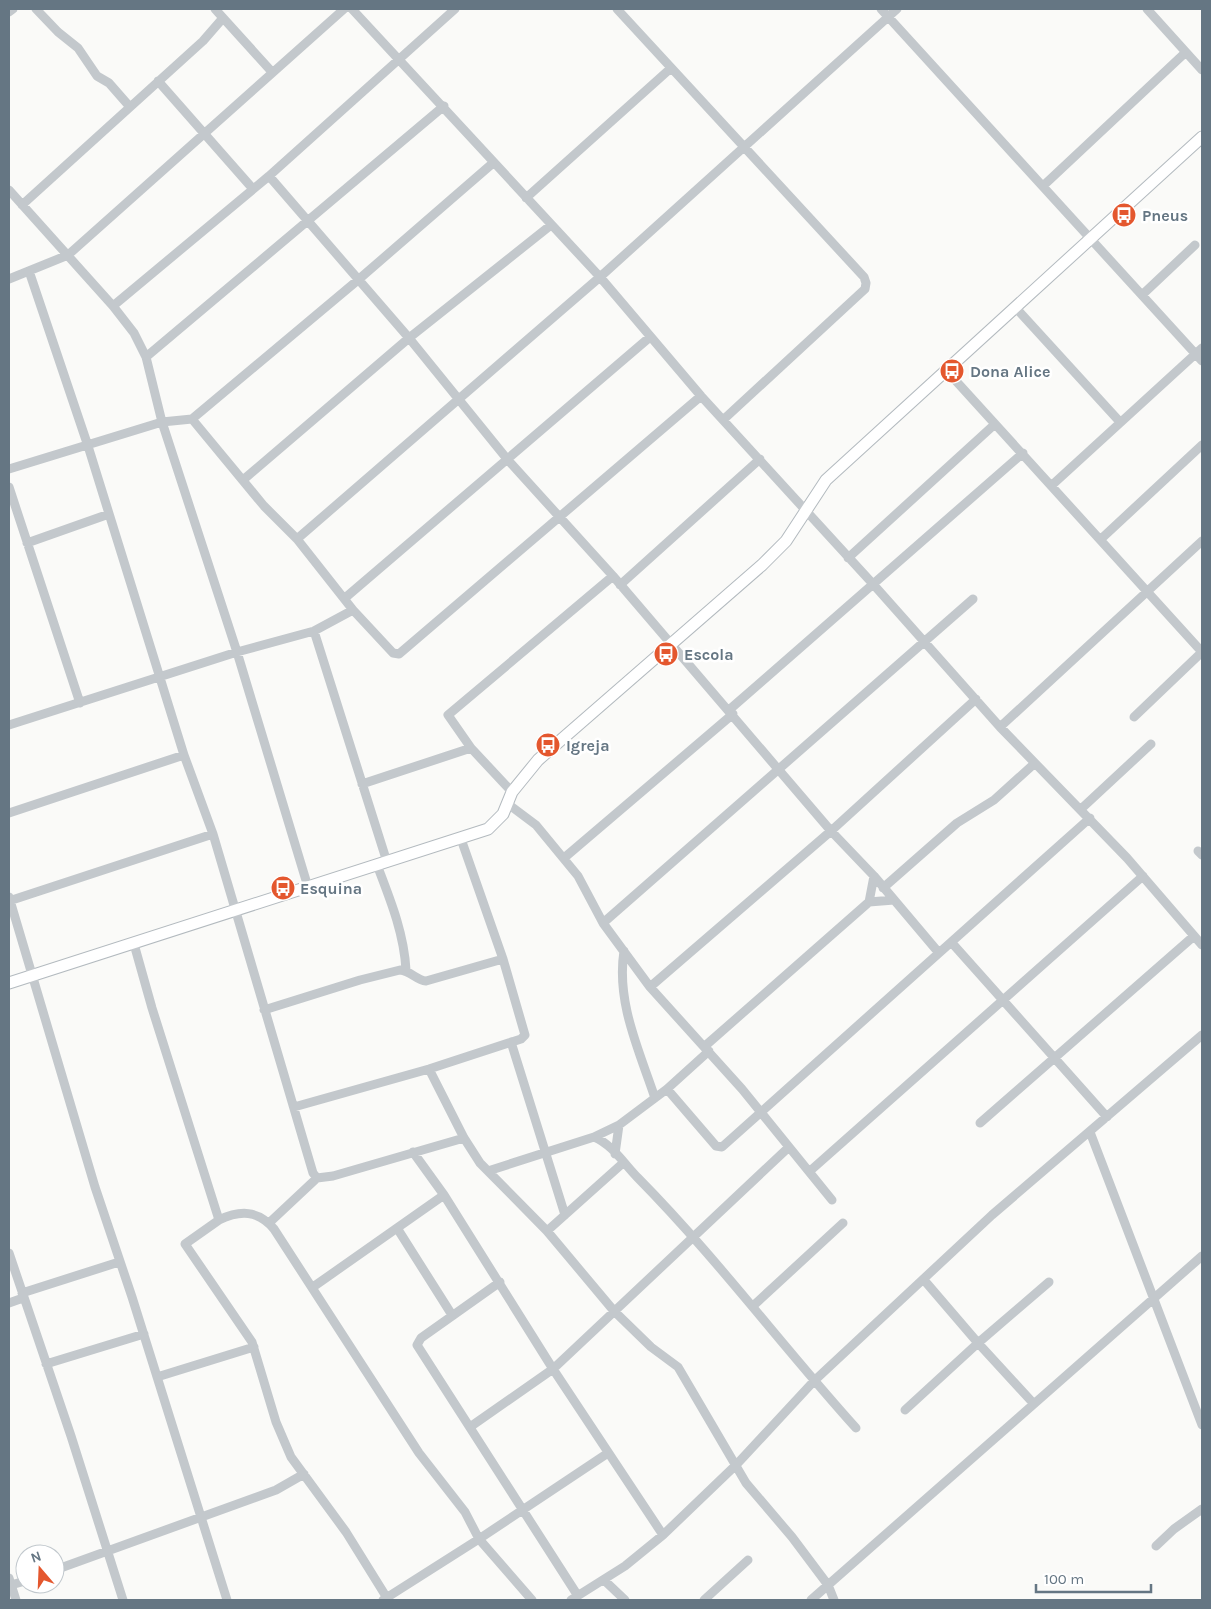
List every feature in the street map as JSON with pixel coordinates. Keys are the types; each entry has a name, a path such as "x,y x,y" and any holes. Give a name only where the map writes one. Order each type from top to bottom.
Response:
{"street":[{"path":"9,12 13,9"},
{"path":"36,9 58,32 78,48 97,76 108,84 130,107"},
{"path":"215,9 272,72"},
{"path":"9,279 68,256 205,136 272,72 344,9"},
{"path":"352,9 444,106 493,163 600,277 701,396 1034,764 1090,818 1143,876 1202,945"},
{"path":"113,306 269,176 455,9"},
{"path":"617,9 864,277 866,283 865,289 723,420"},
{"path":"881,9 1090,239 1200,354 1120,422 1051,486"},
{"path":"297,539 600,277 897,9"},
{"path":"1147,9 1202,70"},
{"path":"22,205 203,41 224,18"},
{"path":"1043,186 1186,52"},
{"path":"526,198 671,68"},
{"path":"158,81 252,189"},
{"path":"146,357 444,106"},
{"path":"9,983 235,912 488,829 503,814 510,798 529,770 550,749 762,565 786,541 826,480 1202,137"},
{"path":"9,469 162,422 192,419 358,280 493,163"},
{"path":"269,176 409,338 507,459 613,576 831,831 874,876 939,953"},
{"path":"9,190 113,306 134,333 146,357 162,422 237,652 308,887"},
{"path":"243,480 409,338 551,225"},
{"path":"1142,295 1195,245"},
{"path":"29,271 88,446 184,755 213,834 313,1173 317,1178"},
{"path":"1015,307 1120,422"},
{"path":"345,598 650,337"},
{"path":"946,370 1202,652 1134,717"},
{"path":"192,419 276,521 297,539 353,610 393,653 398,654 701,396"},
{"path":"848,558 996,424"},
{"path":"1101,539 1202,445"},
{"path":"564,858 1023,453"},
{"path":"620,585 760,459"},
{"path":"9,487 80,703"},
{"path":"27,544 109,514"},
{"path":"1000,727 1202,542"},
{"path":"613,576 448,715 510,798 536,825 578,876 603,923 650,986 707,1048 832,1200"},
{"path":"603,923 780,770 973,599"},
{"path":"9,725 237,652 314,631 353,610"},
{"path":"314,631 362,784 402,940 406,970 420,980 426,981 503,959"},
{"path":"650,986 831,831 976,699"},
{"path":"1081,809 1151,744"},
{"path":"362,784 471,748"},
{"path":"9,813 184,755"},
{"path":"884,888 956,823 994,800 1034,764"},
{"path":"667,1089 718,1147 722,1147 1090,818"},
{"path":"213,834 9,900 119,1262 144,1334 227,1600"},
{"path":"294,1107 429,1069 524,1037 525,1034 503,959 461,839"},
{"path":"488,1171 594,1137 619,1125 667,1089 707,1048 869,902 874,876"},
{"path":"810,1171 1143,876"},
{"path":"869,902 894,900"},
{"path":"980,1122 1056,1059 1194,936"},
{"path":"952,943 1107,1117"},
{"path":"134,944 152,1008 219,1220"},
{"path":"624,952 621,967 623,1000 655,1098"},
{"path":"264,1010 360,980 406,970"},
{"path":"500,1282 421,1338 417,1345 524,1510 575,1598 605,1581 664,1535 737,1464 814,1381 992,1215 1202,1035"},
{"path":"511,1042 547,1151 565,1215"},
{"path":"429,1069 474,1157 547,1231 614,1310 651,1347 678,1367 737,1464 746,1483 792,1537 828,1585 834,1600"},
{"path":"615,1154 619,1125"},
{"path":"1090,1132 1202,1425"},
{"path":"594,1137 601,1140 615,1154 692,1238 753,1306 814,1381 856,1428"},
{"path":"269,1224 317,1178 333,1176 464,1138"},
{"path":"470,1426 553,1369 789,1147"},
{"path":"413,1152 444,1195 553,1369 664,1535"},
{"path":"547,1231 623,1163"},
{"path":"313,1287 444,1195"},
{"path":"532,1600 479,1540 465,1512 419,1453 313,1287 269,1224 251,1213 240,1213 219,1220 185,1244 254,1347 284,1442 304,1474 346,1532 385,1599 479,1540 608,1453"},
{"path":"753,1306 843,1223"},
{"path":"397,1228 452,1315"},
{"path":"9,1253 123,1600"},
{"path":"811,1600 1202,1256"},
{"path":"9,1303 22,1296 119,1262"},
{"path":"924,1280 1034,1404"},
{"path":"905,1410 978,1343 1049,1282"},
{"path":"46,1364 144,1334"},
{"path":"157,1377 254,1347"},
{"path":"65,1567 282,1487 304,1474"},
{"path":"1156,1546 1174,1529 1202,1509"},
{"path":"704,1600 748,1560"},
{"path":"605,1581 625,1600"},
{"path":"10,1582 16,1600"}],"place":[{"name":"Pneus","path":"1124,215"},
{"name":"Dona Alice","path":"952,371"},
{"name":"Escola","path":"666,654"},
{"name":"Igreja","path":"548,745"},
{"name":"Esquina","path":"283,888"}]}
